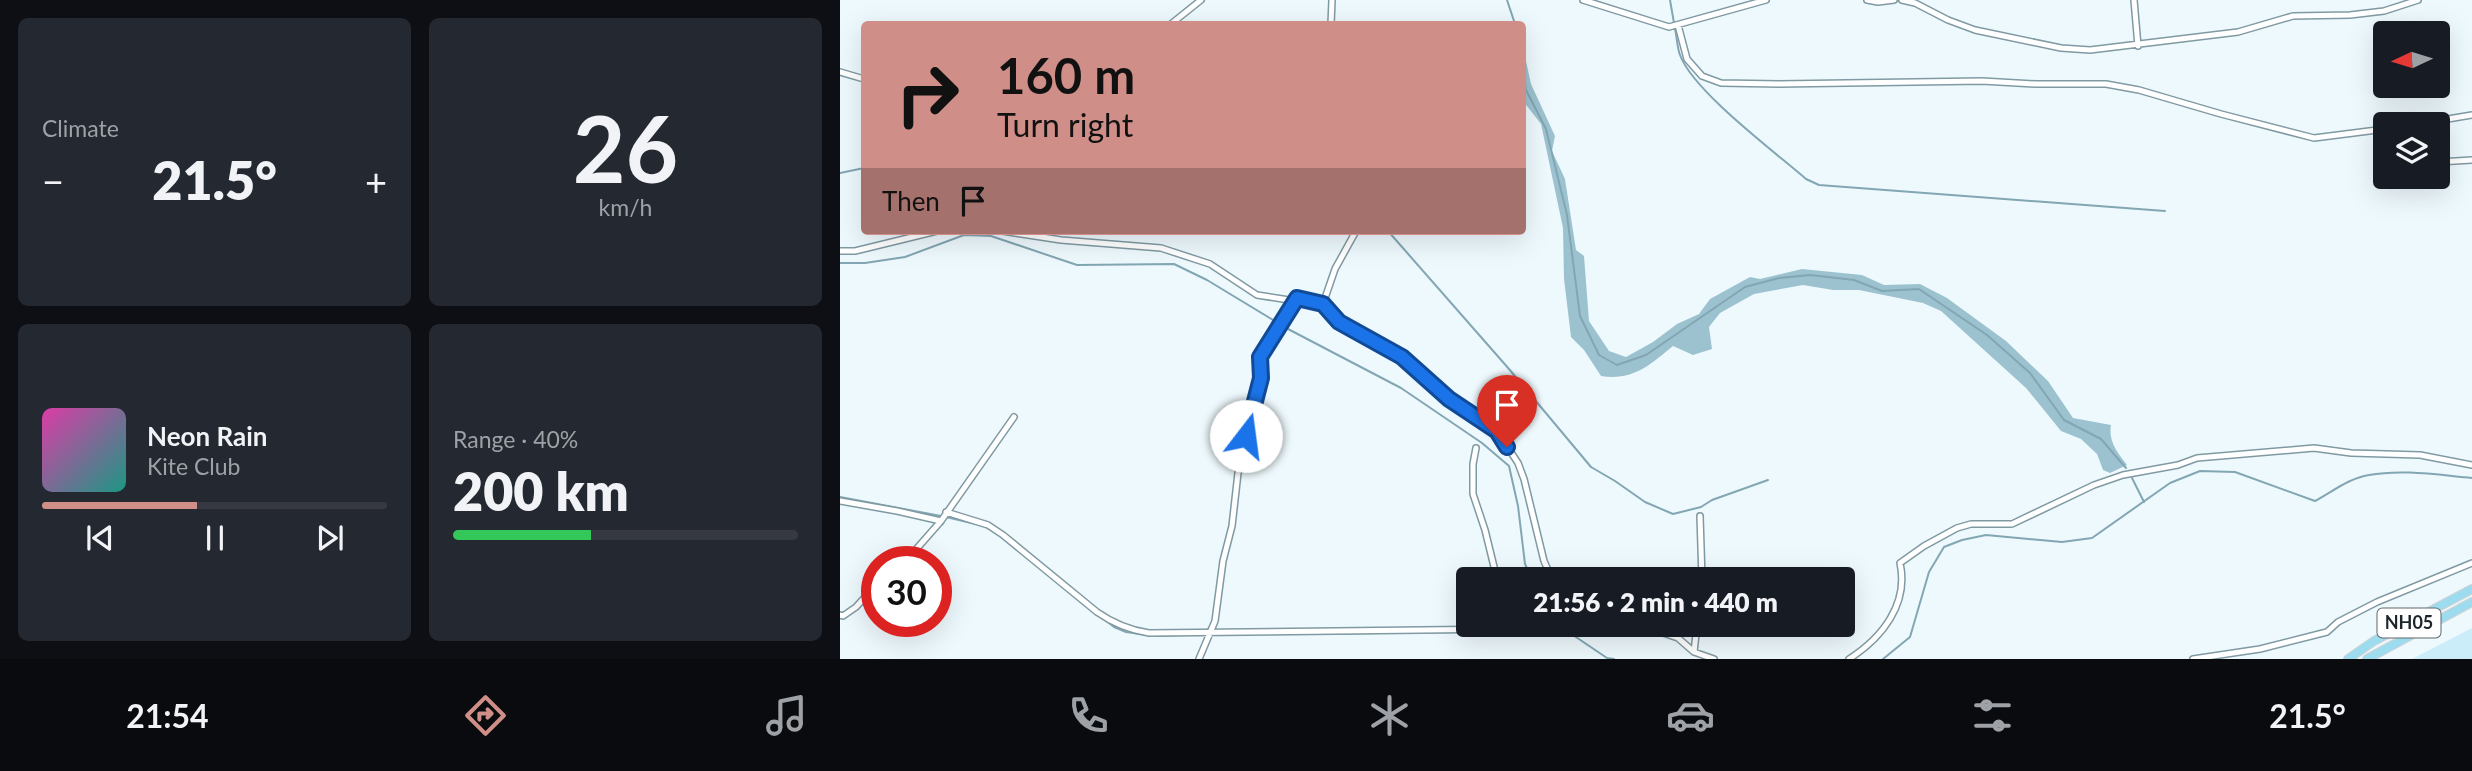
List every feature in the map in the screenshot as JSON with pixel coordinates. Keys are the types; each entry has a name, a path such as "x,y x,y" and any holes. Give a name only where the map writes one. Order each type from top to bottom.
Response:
{"main road":[{"name":"NH05","path":"2348,659 2374,641 2472,589"},
{"name":"NH05","path":"2367,659 2472,602"}],"street":[{"path":"1175,21 1201,0"},
{"path":"1331,21 1332,0"},
{"path":"1583,0 1669,27 1766,0"},
{"path":"1867,0 1894,0"},
{"path":"1902,0 1915,3 1975,30 2061,48 2090,50 2247,31 2293,16 2350,15 2384,10 2418,0"},
{"path":"2134,0 2138,46"},
{"path":"1678,25 1687,59 1702,76 1721,83 1982,81 2106,84 2139,90 2314,138 2373,131"},
{"path":"840,72 861,78"},
{"path":"2450,119 2472,115"},
{"path":"2450,161 2472,160"},
{"path":"840,251 855,251 921,235"},
{"path":"1028,235 1161,248 1210,264 1257,295 1289,300 1297,298 1323,304 1339,322 1402,357 1449,399 1497,431 1518,463 1524,479 1547,567"},
{"path":"1323,304 1335,269 1354,235"},
{"path":"1199,659 1211,632 1232,526 1238,473 1261,378 1260,357 1297,298"},
{"path":"919,546 944,517 1014,418"},
{"path":"1476,448 1473,494 1494,567"},
{"path":"1849,659 1873,640 1894,613 1903,589 1900,563 1924,546 1957,528 1971,524 2012,524 2071,495 2123,475 2178,466 2197,457 2314,448 2351,453 2420,455 2472,465"},
{"path":"840,501 988,526 1003,535 1111,622 1129,630 1149,633 1456,630"},
{"path":"1700,516 1702,567"},
{"path":"2193,659 2260,649 2327,632 2338,622 2377,602 2472,562"},
{"path":"840,615 843,616 861,602"},
{"path":"1675,637 1694,652 1714,659"},
{"path":"1694,652 1696,637"}],"shaded area":[{"path":"1526,61 1531,84 1555,136 1552,151 1565,179 1576,250 1584,256 1589,321 1609,351 1626,357 1677,324 1699,314 1710,299 1750,277 1760,279 1802,269 1862,275 1884,285 1920,284 1947,298 2006,341 2048,381 2073,418 2111,425 2112,442 2127,465 2110,473 2103,470 2097,454 2081,439 2061,431 2026,388 1941,311 1923,303 1859,290 1833,290 1803,285 1754,294 1720,313 1709,327 1712,349 1693,355 1673,346 1649,365 1632,374 1601,376 1584,350 1571,337 1564,279 1563,228 1541,124 1526,105"},
{"path":"2472,628 2472,659 2412,659"}],"waterway":[{"path":"1507,0 1514,21"},
{"path":"1670,0 1674,23"},
{"path":"1675,29 1680,55 1701,86 1717,103 1806,179 1819,185 2165,211"},
{"path":"1526,90 1546,129 1567,215 1580,316 1599,355 1617,365 1646,355 1745,287 1779,278 1810,275 1854,280 1882,291 1919,289 1987,335 2030,373 2064,420 2101,439 2126,468"},
{"path":"840,173 861,169"},
{"path":"840,263 865,263 905,257 964,235 991,236 1077,265 1174,264 1207,280 1288,329 1401,388 1482,443 1509,466 1526,567"},
{"path":"1392,235 1591,467 1645,502 1673,514 1701,507 1712,500 1768,480"},
{"path":"1883,659 1910,637 1929,572 1944,547 1962,540 1986,535 2062,542 2092,538 2170,483 2200,471 2235,472 2315,501 2348,482 2382,473 2472,478"},
{"path":"2132,478 2144,502"},
{"path":"840,497 941,516"},
{"path":"946,517 984,526 994,532"},
{"path":"1001,537 1114,627 1126,632 1148,635"},
{"path":"1312,634 1454,632"},
{"path":"1157,636 1187,635"},
{"path":"1576,637 1607,658 1614,659"}],"route":[{"path":"1246,436 1261,378 1260,357 1297,298 1323,304 1339,322 1402,357 1449,399 1497,431 1507,447"}]}
